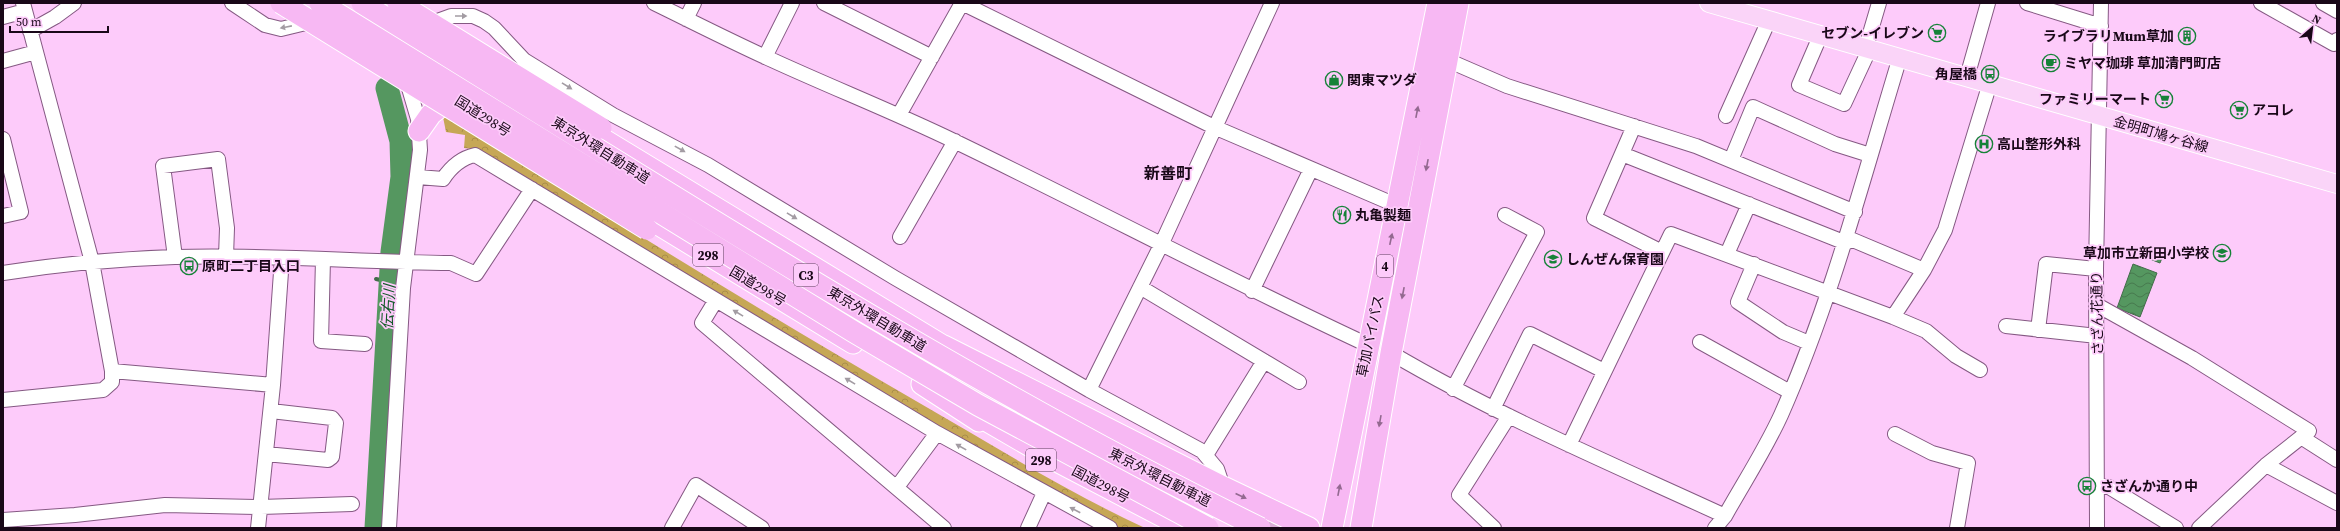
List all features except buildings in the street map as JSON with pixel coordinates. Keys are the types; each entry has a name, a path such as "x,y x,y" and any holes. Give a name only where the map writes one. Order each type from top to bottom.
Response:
{"highway":[{"path":"281,3 647,229 836,333"},
{"name":"国道298号","path":"300,3 322,11 403,66 836,333 1053,459 1185,528"},
{"name":"東京外環自動車道","path":"362,3 939,356 1124,459 1260,528"},
{"name":"草加バイパス","path":"1332,528 1438,3"},
{"name":"草加バイパス","path":"1361,528 1391,353 1458,3"},
{"path":"388,4 427,31 861,297 944,346 1221,492 1309,528"},
{"path":"388,4 601,128 741,214 861,297"},
{"name":"東京外環自動車道","path":"322,11 854,332 978,405 1062,452 1208,528"},
{"path":"419,131 431,114 453,97"},
{"name":"298","path":"922,384 1017,446 1119,505 1165,528"}],"main road":[{"name":"金明町鳩ヶ谷線","path":"1715,4 2337,184"}],"street":[{"path":"30,31 55,17 74,3"},
{"path":"232,3 265,25 281,29 322,11"},
{"path":"654,3 765,57 955,141 1162,243 1252,291 1368,345"},
{"path":"686,19 694,3"},
{"path":"765,57 792,3"},
{"path":"824,3 932,57"},
{"path":"899,116 962,3 1214,127 1398,206"},
{"path":"1089,390 1162,243 1272,3"},
{"path":"1820,34 1799,84 1844,104 1868,48 1878,3"},
{"path":"1967,77 1988,3"},
{"path":"2027,3 2101,26"},
{"name":"さざん花通り","path":"2098,528 2096,269 2099,116 2101,106 2101,3"},
{"path":"2261,3 2334,44 2337,40"},
{"path":"2323,3 2337,11"},
{"path":"388,4 419,131 418,177 402,262 388,528"},
{"path":"3,17 24,7 92,262 112,371 112,382 103,390 3,400"},
{"path":"427,31 440,20 451,16 473,16 484,21 494,28 524,60 613,115 708,164 895,278 1089,390 1206,455 1217,469 1221,492"},
{"path":"1726,116 1769,20"},
{"path":"3,61 36,52"},
{"path":"1391,353 1453,389 1569,445 1723,524 1780,416 1809,343 1847,240 1870,156 1900,58"},
{"path":"1447,60 1507,86 1696,146 1855,212"},
{"path":"1893,316 1924,270 1945,230 1990,84"},
{"path":"1731,160 1753,107 1835,144 1870,156"},
{"path":"1634,126 1594,218 1662,252"},
{"path":"3,139 21,212 3,216"},
{"path":"900,237 955,141"},
{"path":"1622,154 1924,270"},
{"path":"418,177 443,179 449,170 464,157 475,155 937,434 1110,528"},
{"path":"175,257 163,166 218,159 227,228 226,257"},
{"path":"1252,291 1311,168"},
{"path":"3,273 64,264 175,257 226,257 451,263 476,274 532,189"},
{"path":"1727,254 1750,204"},
{"path":"1453,389 1537,232 1505,215"},
{"path":"1569,445 1671,234 1893,316 1926,331 1956,356 1980,370"},
{"path":"258,528 271,412 282,258"},
{"path":"323,259 321,341 365,344"},
{"path":"1754,264 1738,302 1783,332 1809,343"},
{"path":"2038,330 2046,264 2096,269"},
{"path":"1140,287 1299,382"},
{"path":"716,300 702,323 944,528"},
{"path":"2097,305 2192,358 2309,431 2266,466 2198,528"},
{"path":"2006,326 2097,336"},
{"path":"1494,409 1530,334 1604,371"},
{"path":"1700,342 1790,392"},
{"path":"1206,455 1264,361"},
{"path":"112,371 273,385"},
{"path":"266,454 328,460 332,457 336,423 332,418 271,412"},
{"path":"1494,528 1459,494 1509,416"},
{"path":"897,487 937,434"},
{"path":"1895,434 1932,453 1968,463 1957,528"},
{"path":"2301,437 2337,460"},
{"path":"2266,466 2337,503"},
{"path":"672,528 696,485 762,528"},
{"path":"2097,485 2109,487 2176,528"},
{"path":"1028,528 1044,493"},
{"path":"3,520 75,515 165,505 261,507 352,504"}],"green space":[{"path":"444,114 679,260 797,331 1001,451 1087,499 1145,528 1120,528 997,463 479,150 464,148 465,135 446,132 443,117"}],"water":[{"path":"2146,247 2164,253 2160,263 2142,256"},
{"path":"2133,264 2157,273 2140,317 2117,308"}],"waterway":[{"name":"伝右川","path":"376,528 392,252 402,177 401,141 387,88"},
{"path":"376,279 389,282"}],"tunnel":[{"path":"1241,508 1282,528"}],"place":[{"name":"セブン-イレブン","path":"1937,33"},
{"name":"ライブラリMum草加","path":"2187,36"},
{"name":"ミヤマ珈琲 草加清門町店","path":"2051,63"},
{"name":"角屋橋","path":"1990,74"},
{"name":"関東マツダ","path":"1334,80"},
{"name":"ファミリーマート","path":"2164,99"},
{"name":"アコレ","path":"2239,110"},
{"name":"高山整形外科","path":"1984,144"},
{"name":"丸亀製麺","path":"1342,215"},
{"name":"草加市立新田小学校","path":"2222,253"},
{"name":"しんぜん保育園","path":"1553,259"},
{"name":"原町二丁目入口","path":"189,266"},
{"name":"さざんか通り中","path":"2087,486"}],"district":[{"name":"新善町","path":"1168,173"}]}
